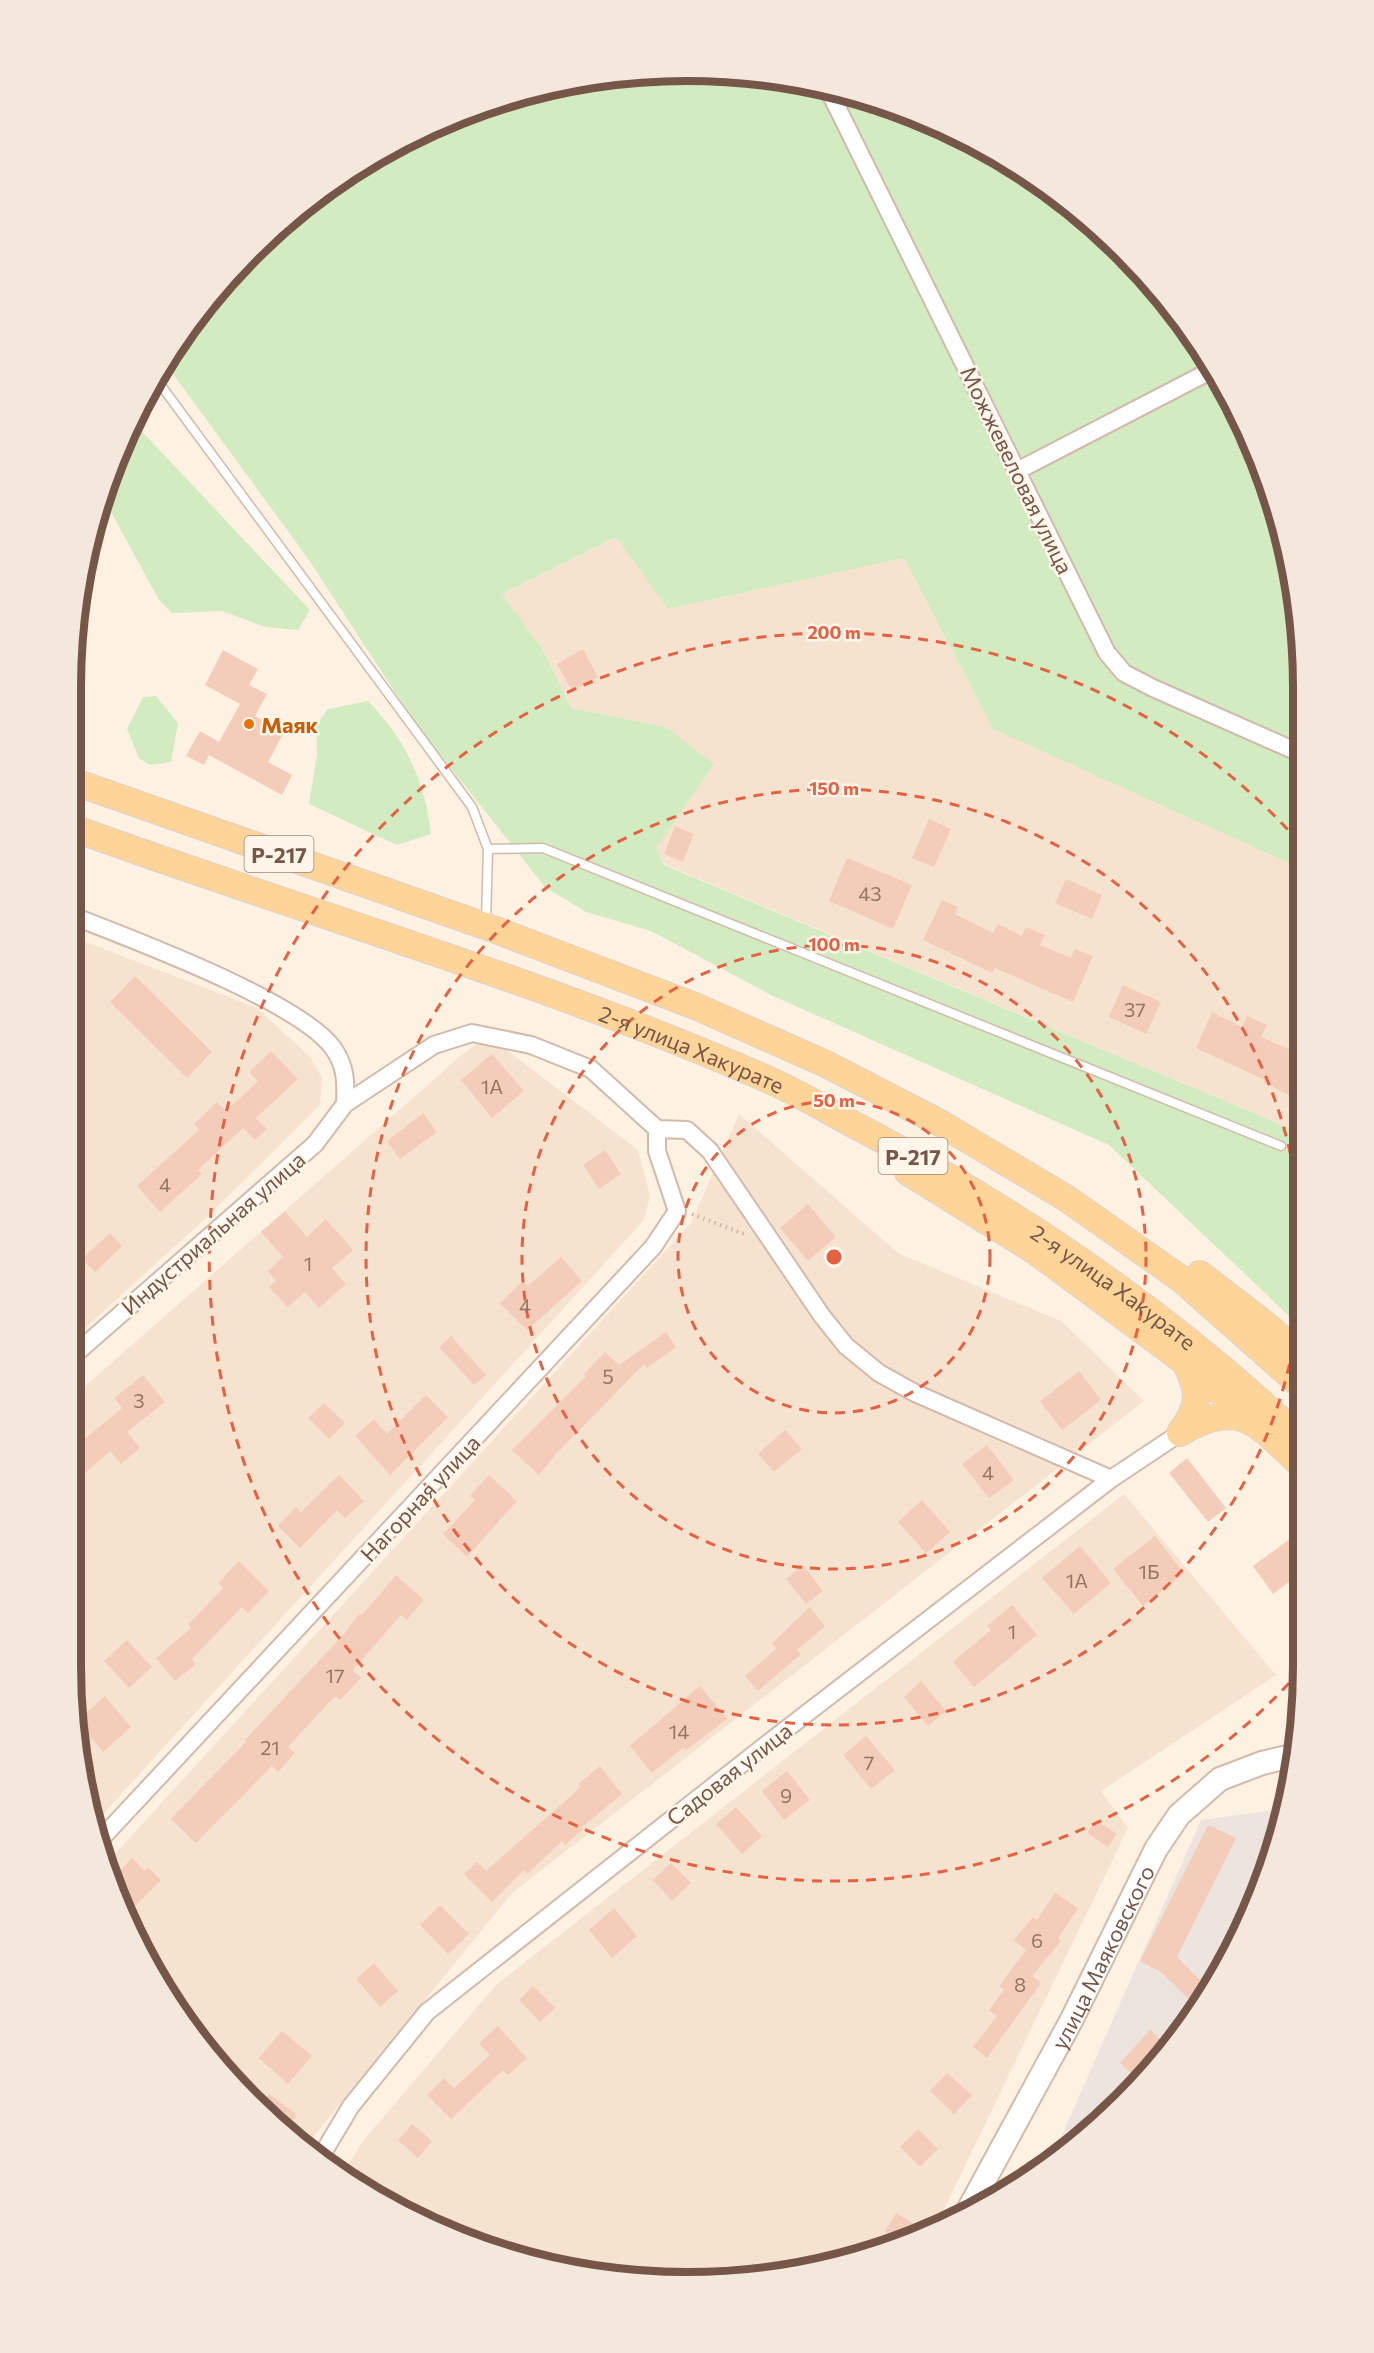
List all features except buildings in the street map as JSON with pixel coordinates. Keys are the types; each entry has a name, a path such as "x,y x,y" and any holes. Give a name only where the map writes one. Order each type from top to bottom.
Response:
{"main road":[{"name":"2-я улица Хакурате","path":"81,784 486,926 695,1006 826,1064 940,1123 1066,1198 1181,1279 1293,1378"},
{"name":"2-я улица Хакурате","path":"81,833 385,934 770,1080 927,1163 1034,1227 1123,1289 1265,1405 1293,1431"},
{"path":"700,1052 837,1129 1035,1251 1185,1362 1293,1457"},
{"path":"1066,1198 1183,1261 1265,1324 1293,1349"},
{"path":"1180,1433 1197,1405 1196,1383 1185,1362"},
{"path":"1180,1433 1210,1417 1229,1414 1244,1417 1260,1426"},
{"name":"улица Маяковского","path":"974,2200 1071,2021 1156,1849 1179,1815 1220,1779 1262,1763 1286,1757"}],"street":[{"name":"Можжевеловая улица","path":"833,100 1107,653 1124,673 1293,750"},
{"path":"1017,471 1205,373"},
{"path":"81,919 209,973 307,1023 332,1047 346,1074 345,1104"},
{"name":"Индустриальная улица","path":"81,1349 315,1144 345,1104 434,1045 472,1033 531,1045 591,1069 657,1129"},
{"path":"677,1211 657,1151 657,1129 687,1130 710,1150 822,1316 846,1346 879,1373 915,1393 1111,1479"},
{"name":"Нагорная улица","path":"105,1834 653,1248 677,1211"},
{"name":"Садовая улица","path":"324,2151 351,2106 427,2013 767,1744 1111,1479 1180,1433"}],"lane":[{"path":"161,386 472,807 488,849 486,926"},
{"path":"488,849 543,849 1281,1146"}],"path":[{"path":"677,1211 700,1216 749,1236"}],"shaded area":[{"path":"616,537 669,609 904,558 993,729 1293,865 1293,1130 664,864 656,848 666,727 571,708 541,647 502,594"},
{"path":"81,940 257,1008 311,1058 322,1078 320,1105 205,1219 81,1332"},
{"path":"481,1042 500,1045 638,1150 650,1196 644,1220 101,1817 86,1745 82,1706 81,1390 463,1054"},
{"path":"739,1114 898,1253 1061,1321 1144,1401 512,1893 310,2141 258,2095 231,2066 183,2003 143,1934 112,1857 691,1223"},
{"path":"1124,1494 1276,1675 1101,1791 1128,1828 941,2216 919,2226 844,2251 766,2267 727,2271 647,2271 569,2260 492,2240 419,2210 346,2167 363,2141 496,1985"},
{"path":"1275,1810 1261,1861 1247,1898 1231,1934 1191,2003 1143,2066 1116,2095 1057,2146 1201,1820"}],"green space":[{"path":"647,82 727,82 805,93 882,113 955,143 1024,183 1056,206 1116,258 1143,287 1191,350 1231,419 1261,492 1281,569 1292,647 1293,865 993,729 904,558 668,609 616,537 502,594 541,647 571,708 666,727 714,764 656,848 664,865 1293,1130 1293,1316 1288,1315 1109,1145 773,996 651,931 586,912 545,887 415,723 309,560 170,370 206,318 231,287 287,231 350,183 419,143 492,113 569,93"},
{"path":"139,428 310,610 298,630 265,627 222,611 172,613 159,600 109,506 113,492"},
{"path":"156,696 178,723 171,762 150,765 139,758 127,729 143,697"},
{"path":"368,701 393,731 412,762 424,796 431,834 397,845 309,804 317,755 316,725 328,709"}],"place":[{"name":"Маяк","path":"249,724"}]}
